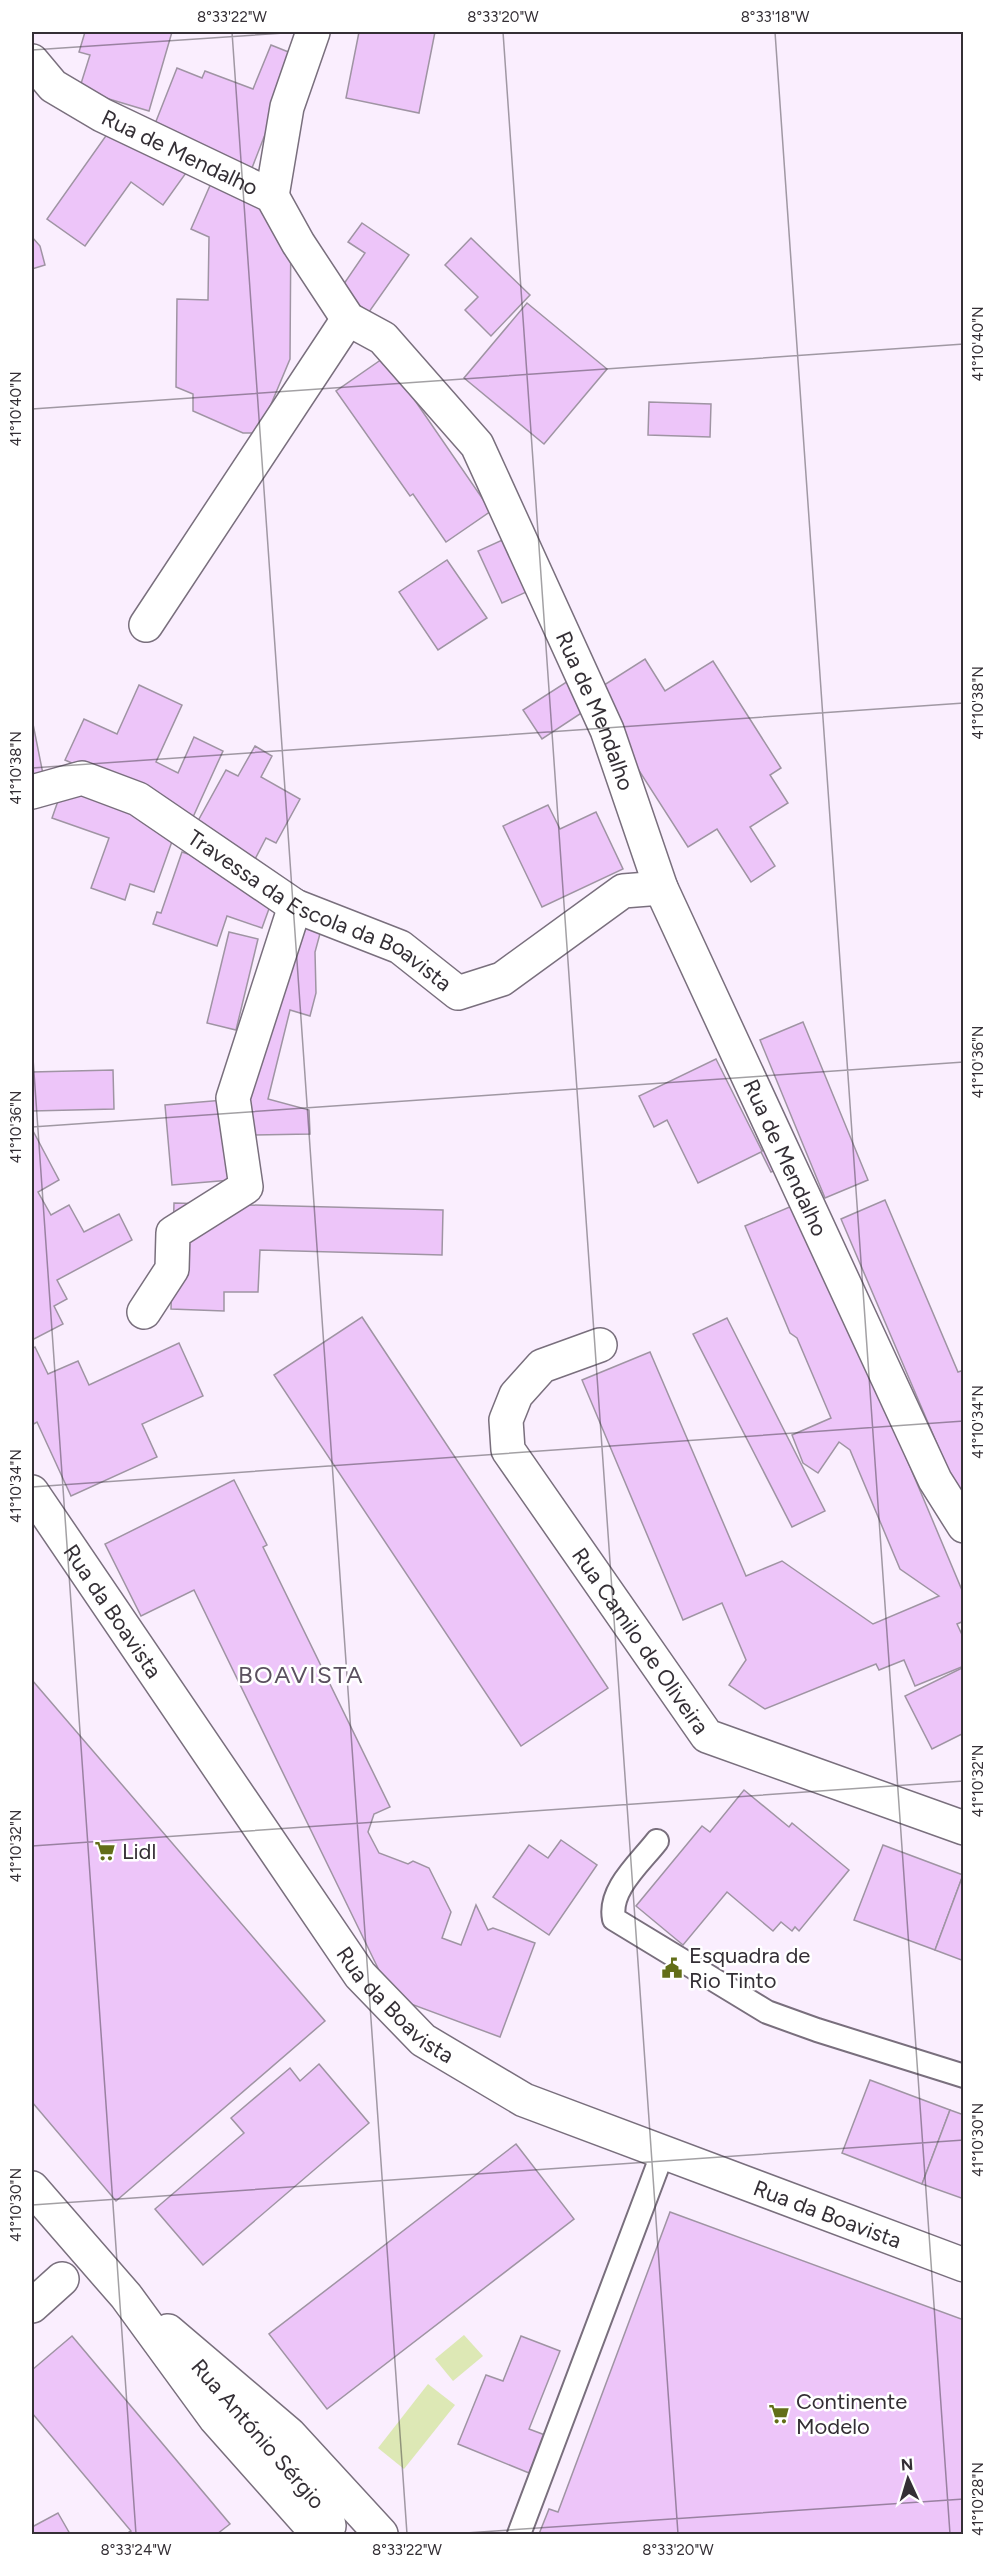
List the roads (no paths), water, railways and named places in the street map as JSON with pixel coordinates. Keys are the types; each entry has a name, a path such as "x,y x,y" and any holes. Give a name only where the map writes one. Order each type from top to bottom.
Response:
{"street":[{"path":"272,196 287,107 313,32"},
{"name":"Rua de Mendalho","path":"32,61 42,94 102,115 272,196 298,243 348,319 383,338 477,445 607,730 661,888 934,1480 963,1526"},
{"path":"146,626 348,319"},
{"name":"Travessa da Escola da Boavista","path":"32,792 82,778 138,799 295,906 400,947 458,993 502,979 623,891 661,888"},
{"path":"144,1312 172,1269 174,1233 246,1187 233,1098 295,906"},
{"name":"Rua Camilo de Oliveira","path":"600,1345 542,1366 516,1395 506,1420 508,1450 707,1736 963,1828"},
{"name":"Rua da Boavista","path":"32,1492 360,1975 423,2040 524,2100 963,2265"},
{"path":"32,2188 126,2296 215,2418 307,2527"},
{"path":"32,2306 63,2279"},
{"path":"126,2296 289,2434 381,2535"},
{"name":"Rua António Sérgio","path":"175,2338 326,2511 329,2526 325,2535"}],"lane":[{"path":"657,1841 617,1893 612,1908 614,1919 767,2012 963,2076"},
{"path":"519,2535 663,2152"}],"place":[{"name":"Lidl","path":"105,1851"},
{"name":"Esquadra de Rio Tinto","path":"672,1968"},
{"name":"Continente Modelo","path":"779,2414"}],"district":[{"name":"BOAVISTA","path":"301,1674"}]}
